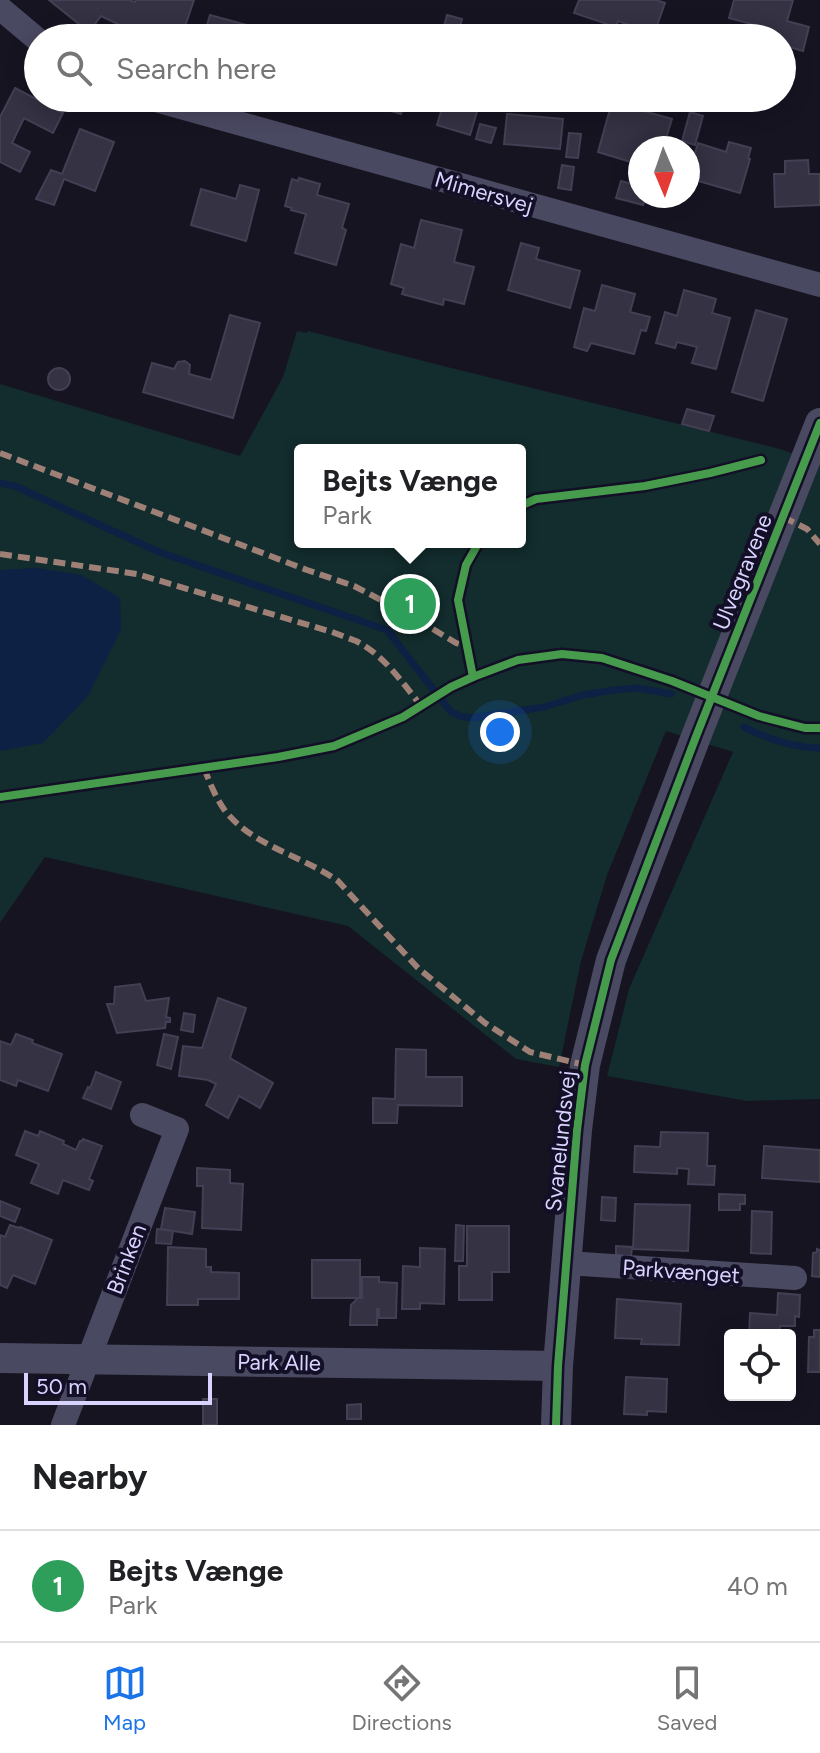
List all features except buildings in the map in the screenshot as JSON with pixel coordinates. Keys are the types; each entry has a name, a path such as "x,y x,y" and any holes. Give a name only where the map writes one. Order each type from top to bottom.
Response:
{"street":[{"path":"0,8 24,28"},
{"name":"Mimersvej","path":"198,112 820,285"},
{"name":"Ulvegravene","path":"697,734 820,423"},
{"name":"Svanelundsvej","path":"556,1425 577,1130 588,1050 611,960 697,734"},
{"name":"Brinken","path":"63,1425 177,1129 142,1115"},
{"name":"Parkvænget","path":"567,1263 795,1278"},
{"name":"Park Alle","path":"0,1358 558,1366"}],"green space":[{"path":"297,331 308,331 780,449 820,463 820,1099 747,1101 607,1076 629,989 733,752 666,731 607,875 581,961 559,1067 516,1059 348,926 45,857 0,923 0,384 240,456 283,377"}],"water":[{"path":"36,568 82,575 120,598 121,630 88,696 43,743 0,751 0,570"}],"waterway":[{"path":"0,483 15,486 159,552 387,630 451,712 460,716 471,718 544,707 583,695 614,690 637,688 671,694"},
{"path":"744,727 781,742 820,748"}],"marked path":[{"path":"0,453 354,586 466,646"},
{"path":"783,517 807,529 820,544"},
{"path":"0,554 137,574 332,632 356,641 375,654 421,706"},
{"path":"204,768 219,802 238,824 265,843 338,881 418,968 485,1023 530,1052 585,1065"}],"cycle path":[{"path":"556,1425 577,1130 585,1065 611,960 820,423"},
{"path":"526,503 536,499 645,486 761,460"},
{"path":"473,677 458,600 466,565 476,548"},
{"path":"0,797 278,757 334,746 403,717 473,677 518,660 562,654 602,658 672,681 759,716 805,728 820,728"}],"place":[{"name":"Bejts Vænge","path":"410,604"}]}
